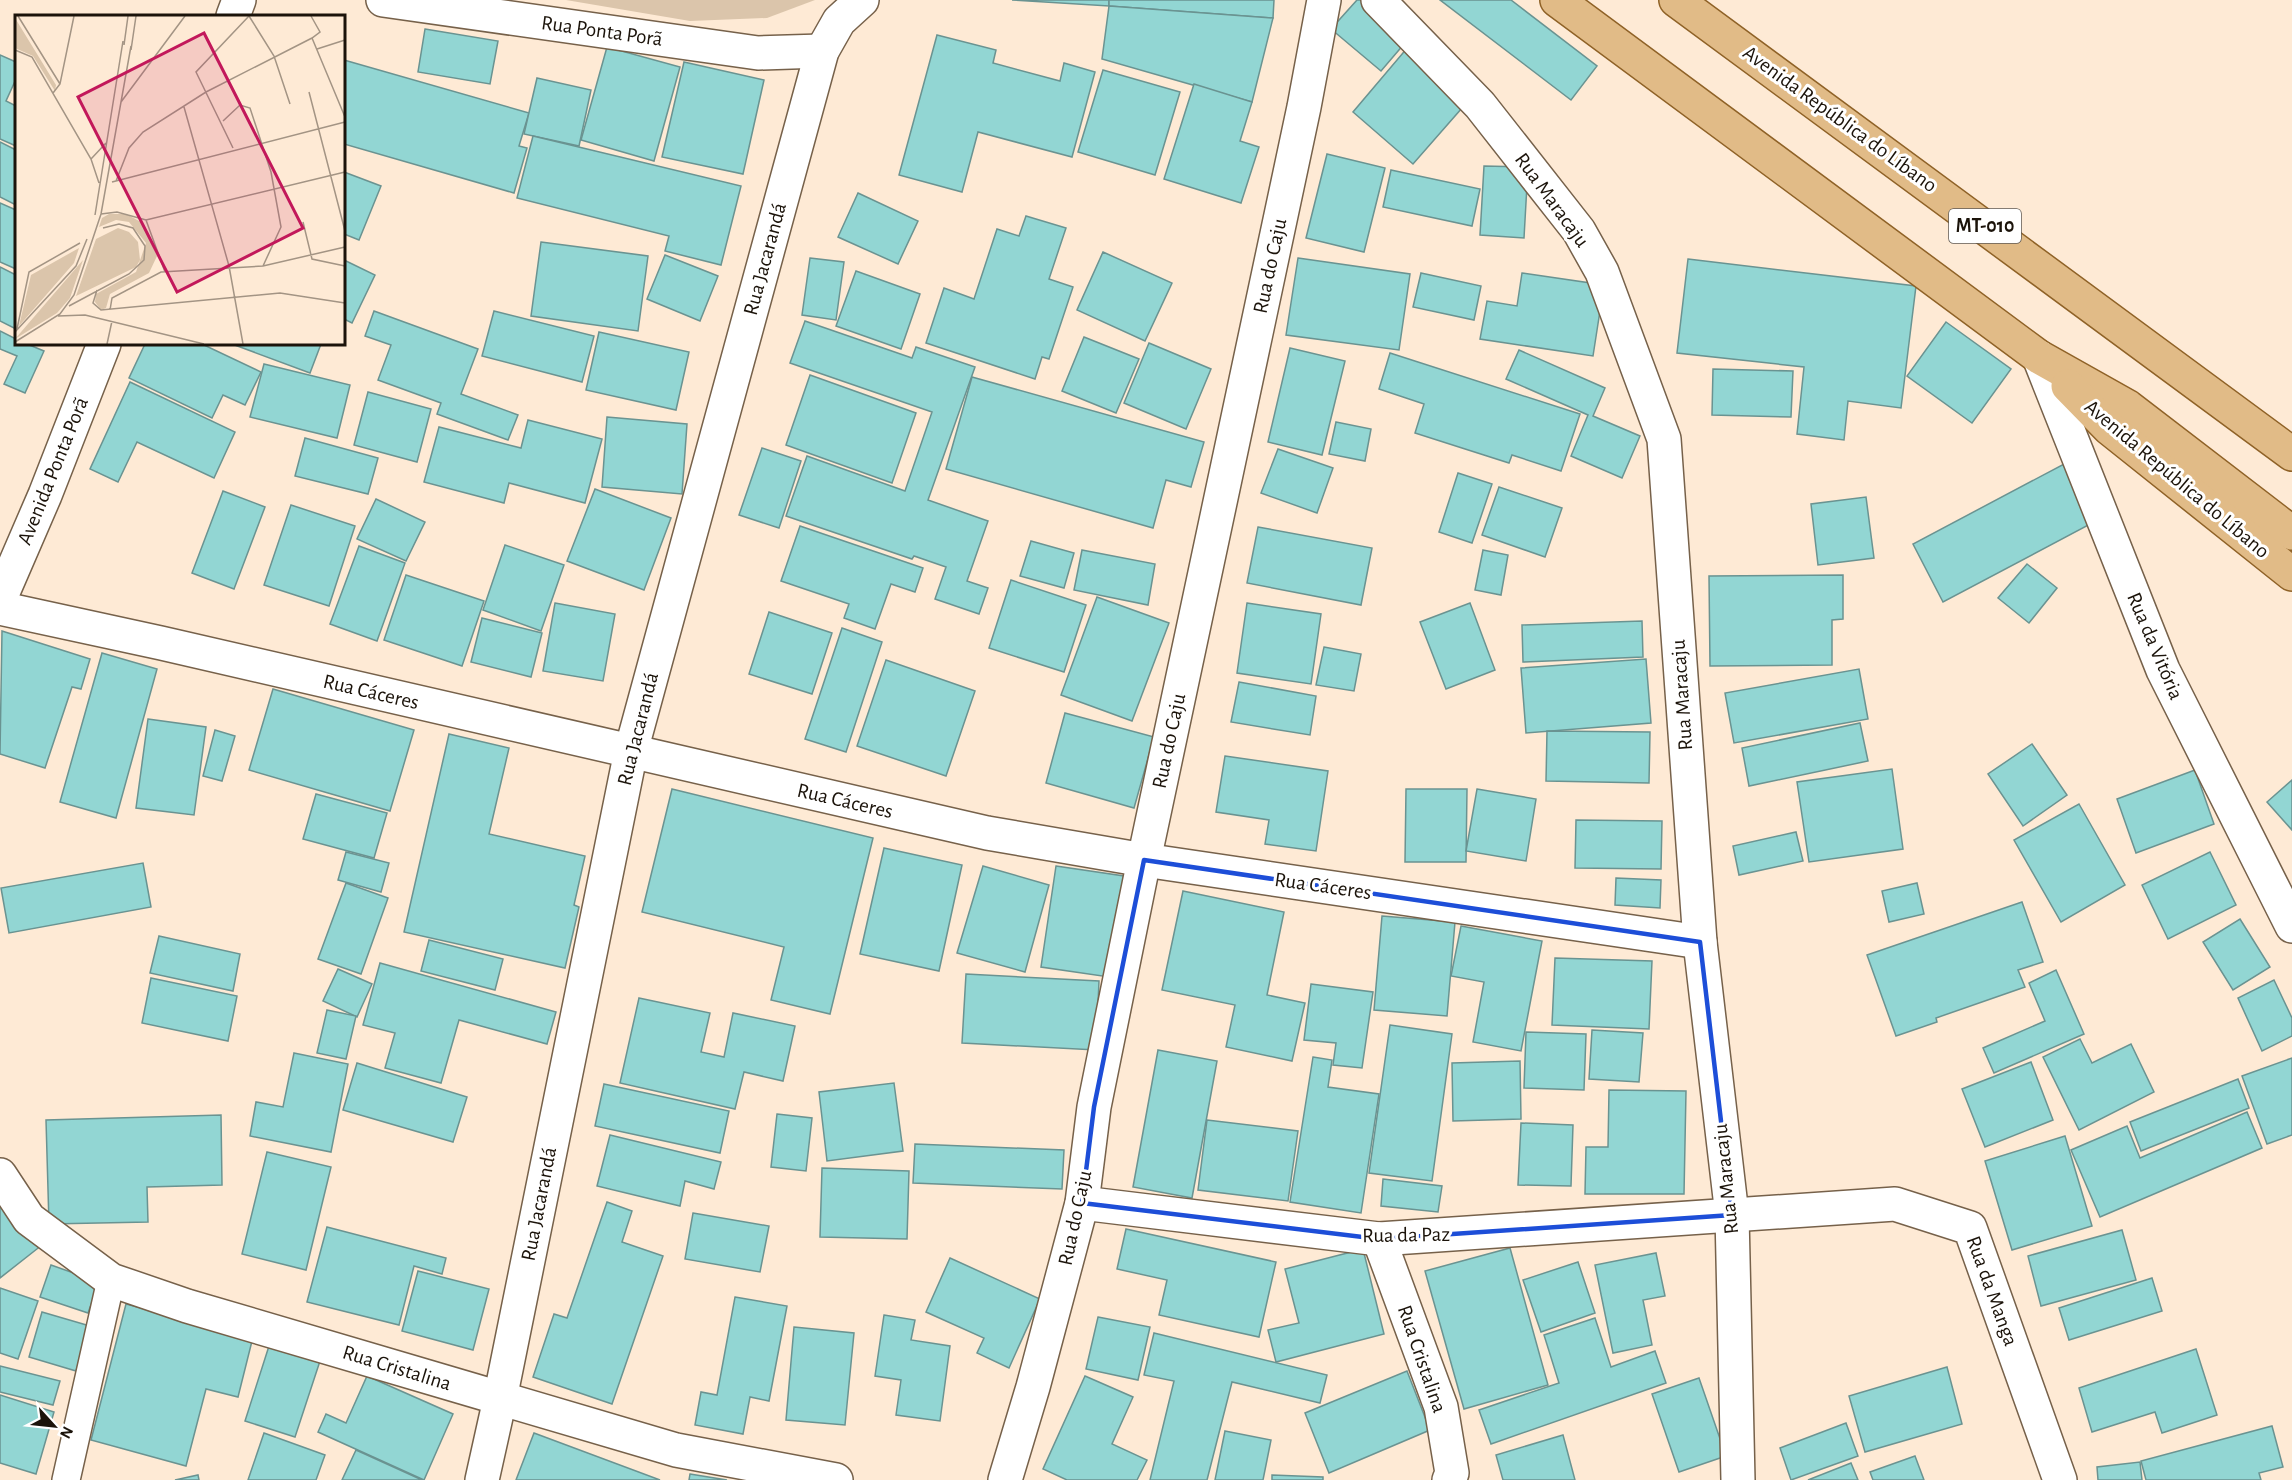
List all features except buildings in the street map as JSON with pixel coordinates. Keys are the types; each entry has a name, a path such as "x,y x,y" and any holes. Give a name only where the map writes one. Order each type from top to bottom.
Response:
{"main road":[{"name":"Avenida República do Líbano","path":"1557,0 2039,357 2128,407 2292,532"},
{"name":"Avenida República do Líbano","path":"1676,0 2292,454"},
{"path":"1717,0 1736,43"},
{"name":"Avenida República do Líbano","path":"2039,357 2109,428 2292,574"}],"street":[{"path":"233,15 239,0"},
{"name":"Rua Ponta Porã","path":"383,0 758,53 822,51"},
{"name":"Rua Jacarandá","path":"482,1480 630,751 822,51 839,21 862,0"},
{"name":"Rua do Caju","path":"1005,1480 1033,1387 1082,1203 1094,1107 1299,130 1324,0"},
{"name":"Rua Maracaju","path":"1378,0 1480,105 1579,231 1602,272 1664,439 1700,942 1731,1215 1738,1480"},
{"name":"Avenida Ponta Porã","path":"0,599 45,495 104,345"},
{"name":"Rua da Vitória","path":"2039,357 2163,670 2292,926"},
{"name":"Rua Cáceres","path":"0,608 987,833 1144,860 1700,942"},
{"name":"Rua Cristalina","path":"0,1175 29,1219 111,1280 188,1306 676,1450 836,1480"},
{"name":"Rua da Paz","path":"1082,1203 1379,1239 1731,1215"},
{"name":"Rua da Manga","path":"1731,1215 1895,1204 1970,1228 2060,1480"},
{"name":"Rua Cristalina","path":"1379,1239 1441,1407 1452,1473 1449,1480"}],"lane":[{"path":"66,1480 111,1280"}],"highlighted area":[{"path":"1144,860 1700,942 1732,1215 1379,1239 1082,1203 1094,1107"}],"shaded area":[{"path":"566,0 815,0 767,18 690,21"}]}
